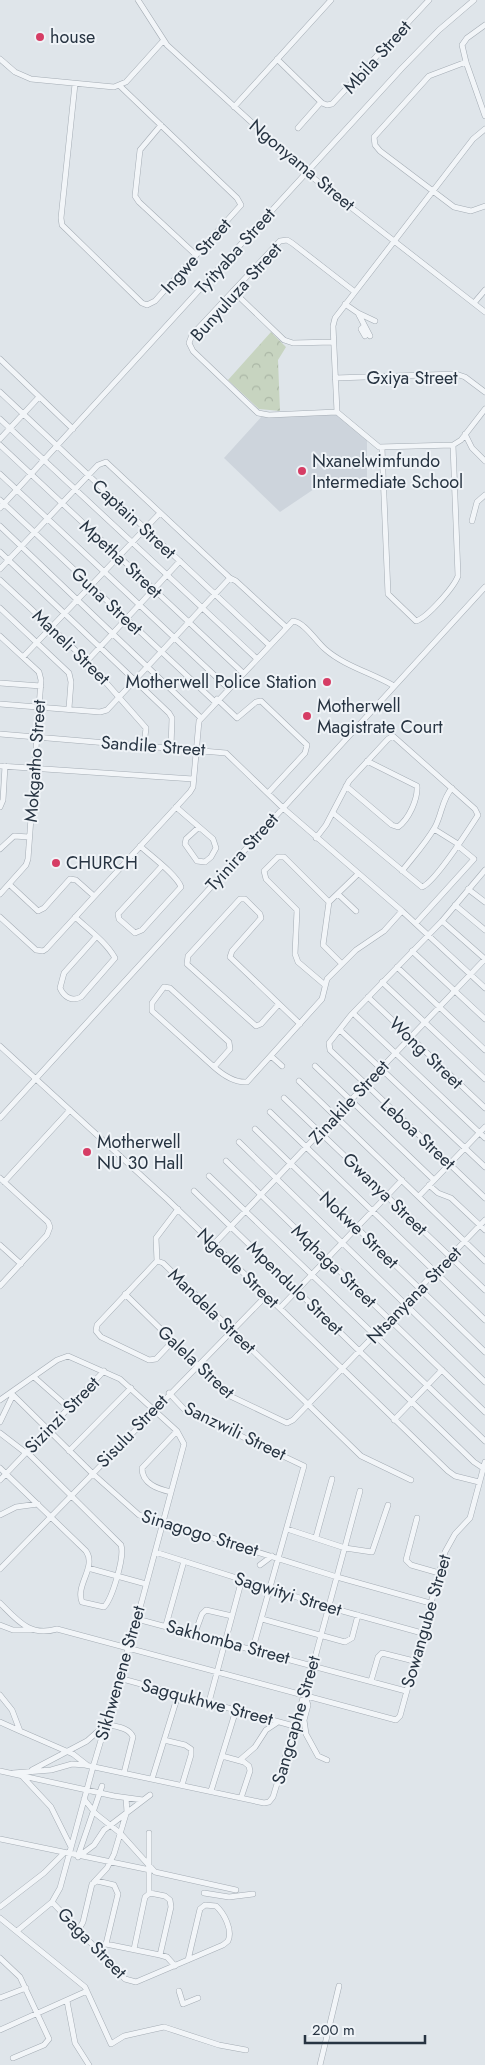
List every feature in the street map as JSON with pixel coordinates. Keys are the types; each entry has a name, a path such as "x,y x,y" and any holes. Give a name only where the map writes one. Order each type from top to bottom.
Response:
{"street":[{"name":"Ngonyama Street","path":"138,0 163,41 234,107 307,172 485,312"},
{"path":"234,107 330,0"},
{"name":"Mbila Street","path":"277,59 321,102 327,105 335,102 429,0"},
{"name":"Tyityaba Street","path":"1,504 17,490 426,43 474,0"},
{"path":"485,25 462,43 466,62 485,116"},
{"path":"0,59 24,77 110,88 120,86 163,41"},
{"path":"466,62 429,76 374,137 375,145 454,207 464,210 485,206"},
{"name":"Ingwe Street","path":"75,84 61,218 62,225 147,305 155,301 238,211 240,203 120,86"},
{"path":"479,97 485,95"},
{"name":"Mbila Street","path":"298,128 321,102"},
{"path":"161,125 140,150 135,196 139,202 196,255"},
{"path":"485,129 473,139 345,304 334,322 337,412 367,439 382,448 453,445 465,434 485,409"},
{"name":"Bunyuluza Street","path":"337,412 258,414 193,351 189,343 192,335 276,243 284,240 292,243 355,292"},
{"path":"474,303 485,290"},
{"path":"234,291 284,340 293,343 334,342"},
{"path":"345,304 375,321"},
{"path":"358,313 364,326 361,330 368,336"},
{"path":"0,360 73,429"},
{"name":"Gxiya Street","path":"335,378 456,374 465,377 485,392"},
{"name":"Captain Street","path":"0,392 268,645"},
{"path":"0,439 39,397"},
{"path":"0,419 256,658"},
{"path":"465,434 472,448 485,461"},
{"path":"382,448 388,594 392,601 416,620 426,616 455,583 458,576 453,445"},
{"name":"Mpetha Street","path":"0,446 242,672"},
{"path":"0,569 102,462 108,464 230,578 236,581 286,627"},
{"path":"0,474 228,688"},
{"path":"472,521 477,502 485,495"},
{"name":"Guna Street","path":"1,504 216,701 237,718 243,716 256,702 261,701 306,745 305,753 268,793"},
{"path":"23,657 66,614 160,513"},
{"path":"0,526 148,665 201,718"},
{"path":"0,552 136,679 171,716 171,747"},
{"path":"87,661 180,561"},
{"path":"0,704 107,710 230,578"},
{"name":"Maneli Street","path":"0,580 52,627 120,696 146,728 144,745"},
{"name":"Tyinira Street","path":"0,1118 485,586"},
{"path":"0,608 70,675 69,708"},
{"path":"0,917 36,950 40,952 46,949 192,789 197,725 201,718 242,672 293,621 297,622 328,651 394,686"},
{"name":"Mokgatho Street","path":"0,636 40,675 41,686 28,862 0,894"},
{"path":"0,683 41,686"},
{"name":"Sandile Street","path":"0,734 226,753 316,838 416,923 485,988"},
{"path":"316,838 333,813 346,786 388,739 395,736 478,813 458,845 425,886 417,885 333,813"},
{"path":"346,786 392,825 398,827 402,824 414,803 417,786 367,761"},
{"path":"0,807 3,800 2,766 193,780"},
{"path":"402,871 434,828 441,815 445,796 452,788"},
{"path":"176,807 213,839 216,844 215,852 205,862 197,860 184,844 185,840 198,827"},
{"path":"416,923 474,859 434,828"},
{"path":"0,849 14,836 30,837"},
{"path":"140,846 162,866 182,887 142,930 135,933 120,919 118,914 162,866"},
{"path":"325,985 297,960 295,954 297,910 266,879 264,871 278,857 284,857 329,902"},
{"path":"485,871 442,921 382,982 340,1030 485,1167"},
{"path":"342,964 323,945 329,902 358,874"},
{"path":"9,884 38,911 44,908 70,879 76,880 94,896"},
{"path":"468,889 485,902"},
{"path":"338,894 356,911"},
{"path":"279,1004 261,1024 256,1026 186,962 188,956 240,899 245,899 260,914 261,918 232,951 230,957 300,1024"},
{"path":"455,905 485,930"},
{"path":"214,1067 230,1049 230,1042 170,988 164,988 152,1003 152,1011 214,1067 225,1076 244,1082 252,1078 322,999 326,981 359,948 384,931 402,912"},
{"path":"75,917 114,955 114,961 81,997 76,1000 69,998 60,988 62,978 96,938"},
{"path":"442,921 485,959"},
{"path":"412,950 485,1019"},
{"name":"Zinakile Street","path":"214,1244 485,959"},
{"path":"397,967 485,1050"},
{"path":"382,982 485,1079"},
{"name":"Wong Street","path":"368,997 485,1108"},
{"path":"353,1013 485,1138"},
{"name":"Leboa Street","path":"340,1030 329,1043 330,1050 485,1198"},
{"name":"Ngedle Street","path":"0,1046 178,1209 394,1420 452,1474 478,1482"},
{"path":"271,1056 282,1066"},
{"path":"315,1066 434,1180"},
{"path":"299,1081 485,1261"},
{"name":"Gwanya Street","path":"284,1098 485,1290"},
{"path":"0,1286 47,1235 50,1227 48,1222 2,1180 70,1110"},
{"path":"270,1112 485,1320"},
{"path":"419,1196 485,1126"},
{"name":"Nokwe Street","path":"255,1129 485,1352"},
{"path":"239,1142 485,1382"},
{"name":"Mqhaga Street","path":"226,1161 485,1412"},
{"path":"209,1176 485,1441"},
{"path":"280,1308 358,1229 402,1180"},
{"path":"429,1185 438,1193 451,1198 485,1230"},
{"name":"Mpendulo Street","path":"194,1192 298,1290 474,1462 484,1465"},
{"path":"157,1261 156,1238 178,1209"},
{"name":"Ntsanyana Street","path":"342,1369 485,1220"},
{"path":"0,1245 21,1264"},
{"name":"Mandela Street","path":"173,1341 157,1358 151,1360 98,1336 96,1331 97,1325 157,1261 361,1456 411,1480"},
{"name":"Galela Street","path":"125,1294 228,1395 283,1422 290,1422 342,1369"},
{"name":"Sisulu Street","path":"0,1568 169,1393 266,1296"},
{"name":"Sizinzi Street","path":"0,1400 12,1395 65,1356 104,1371 131,1388 154,1409"},
{"path":"394,1420 442,1370"},
{"name":"Sizinzi Street","path":"0,1480 104,1371"},
{"path":"34,1377 69,1408"},
{"path":"69,1451 131,1388"},
{"name":"Sanzwili Street","path":"169,1393 184,1409 304,1466 287,1529"},
{"path":"0,1422 12,1395"},
{"name":"Sinagogo Street","path":"12,1395 134,1512 276,1556 336,1577 430,1603"},
{"path":"154,1409 177,1431 142,1468 143,1476 150,1483 171,1492"},
{"name":"Sikhwenene Street","path":"17,1931 52,1902 60,1888 66,1854 71,1848 87,1789 90,1766 106,1724 137,1619 183,1448 183,1441 177,1431"},
{"path":"0,1434 26,1452 122,1545 123,1552 117,1576 104,1607 82,1602 80,1592 88,1568 89,1558 86,1551 0,1468"},
{"name":"Sowangube Street","path":"304,1696 393,1720 398,1718 446,1548 455,1534 462,1529 470,1518 484,1465"},
{"path":"316,1537 332,1479"},
{"name":"Sangcaphe Street","path":"90,1766 264,1803 271,1800 313,1665 360,1492"},
{"path":"0,1515 16,1507 38,1504"},
{"path":"253,1648 271,1588 276,1556 287,1529 345,1548 369,1552 375,1550 388,1505"},
{"path":"417,1518 406,1560 411,1565 439,1573"},
{"name":"Sagwityi Street","path":"155,1552 328,1608 422,1633"},
{"path":"260,1565 276,1556"},
{"path":"166,1625 184,1561"},
{"path":"88,1568 146,1584"},
{"path":"209,1702 242,1579"},
{"path":"0,1603 32,1630"},
{"path":"195,1633 202,1614 206,1610 232,1616"},
{"path":"262,1620 345,1642 350,1641 358,1615"},
{"name":"Sakhomba Street","path":"137,1619 253,1648 406,1691"},
{"path":"0,1625 13,1630 49,1631 57,1629 304,1696 308,1705 304,1720 306,1734 318,1756 327,1760"},
{"path":"371,1681 378,1657 382,1654 414,1661"},
{"name":"Sagqukhwe Street","path":"119,1678 294,1726"},
{"path":"0,1695 12,1710 20,1731"},
{"path":"152,1780 178,1695"},
{"path":"211,1792 236,1710"},
{"path":"0,1722 67,1752 90,1766"},
{"path":"240,1760 255,1747 266,1730 278,1722"},
{"path":"30,1772 88,1740 106,1724 129,1730 132,1734 133,1737 124,1773"},
{"path":"164,1740 185,1745 191,1749 182,1785"},
{"path":"222,1756 240,1760 247,1763 250,1768 241,1798"},
{"path":"12,1773 30,1772 72,1764 90,1766"},
{"path":"0,1771 101,1793 144,1800"},
{"path":"22,1776 51,1807 71,1848"},
{"path":"78,1857 90,1828 102,1786"},
{"path":"78,1857 94,1846 104,1830 150,1795"},
{"path":"78,1929 82,1922 90,1887 110,1863 127,1812 126,1798"},
{"path":"84,1799 120,1833 150,1869 155,1872 236,1890"},
{"path":"134,1949 144,1900 149,1894 149,1833"},
{"path":"0,1839 78,1857 150,1869"},
{"path":"0,1908 66,1854"},
{"path":"94,1882 114,1885 118,1890 106,1944"},
{"path":"204,1893 229,1898 253,1894"},
{"path":"149,1894 165,1896 171,1904 160,1955"},
{"name":"Gaga Street","path":"52,1902 125,1979 132,1982 142,1980 223,1946 230,1938 222,1912 216,1906 205,1905 200,1909 188,1960"},
{"path":"0,1918 81,1984 87,1991 111,2044 124,2036 164,2027 219,2045 246,2050"},
{"path":"96,1948 106,1944 134,1949 168,1957 175,1966"},
{"path":"0,1958 18,1973 39,2014 48,2042 13,2058"},
{"path":"320,2065 339,1986"},
{"path":"0,1998 26,1988"},
{"path":"0,2030 87,1991"},
{"path":"178,1991 183,2004 198,1998"},
{"path":"67,2001 75,2043 89,2065"}],"shaded area":[{"name":"Nxanelwimfundo Intermediate School","path":"337,412 367,439 367,484 320,485 280,512 224,458 263,415"}],"green space":[{"path":"271,332 286,347 278,360 280,411 259,409 228,380"}],"place":[{"name":"house","path":"40,37"},
{"name":"Nxanelwimfundo Intermediate School","path":"302,471"},
{"name":"Motherwell Police Station","path":"327,682"},
{"name":"Motherwell Magistrate Court","path":"307,716"},
{"name":"CHURCH","path":"56,863"},
{"name":"Motherwell NU 30 Hall","path":"87,1152"}]}
